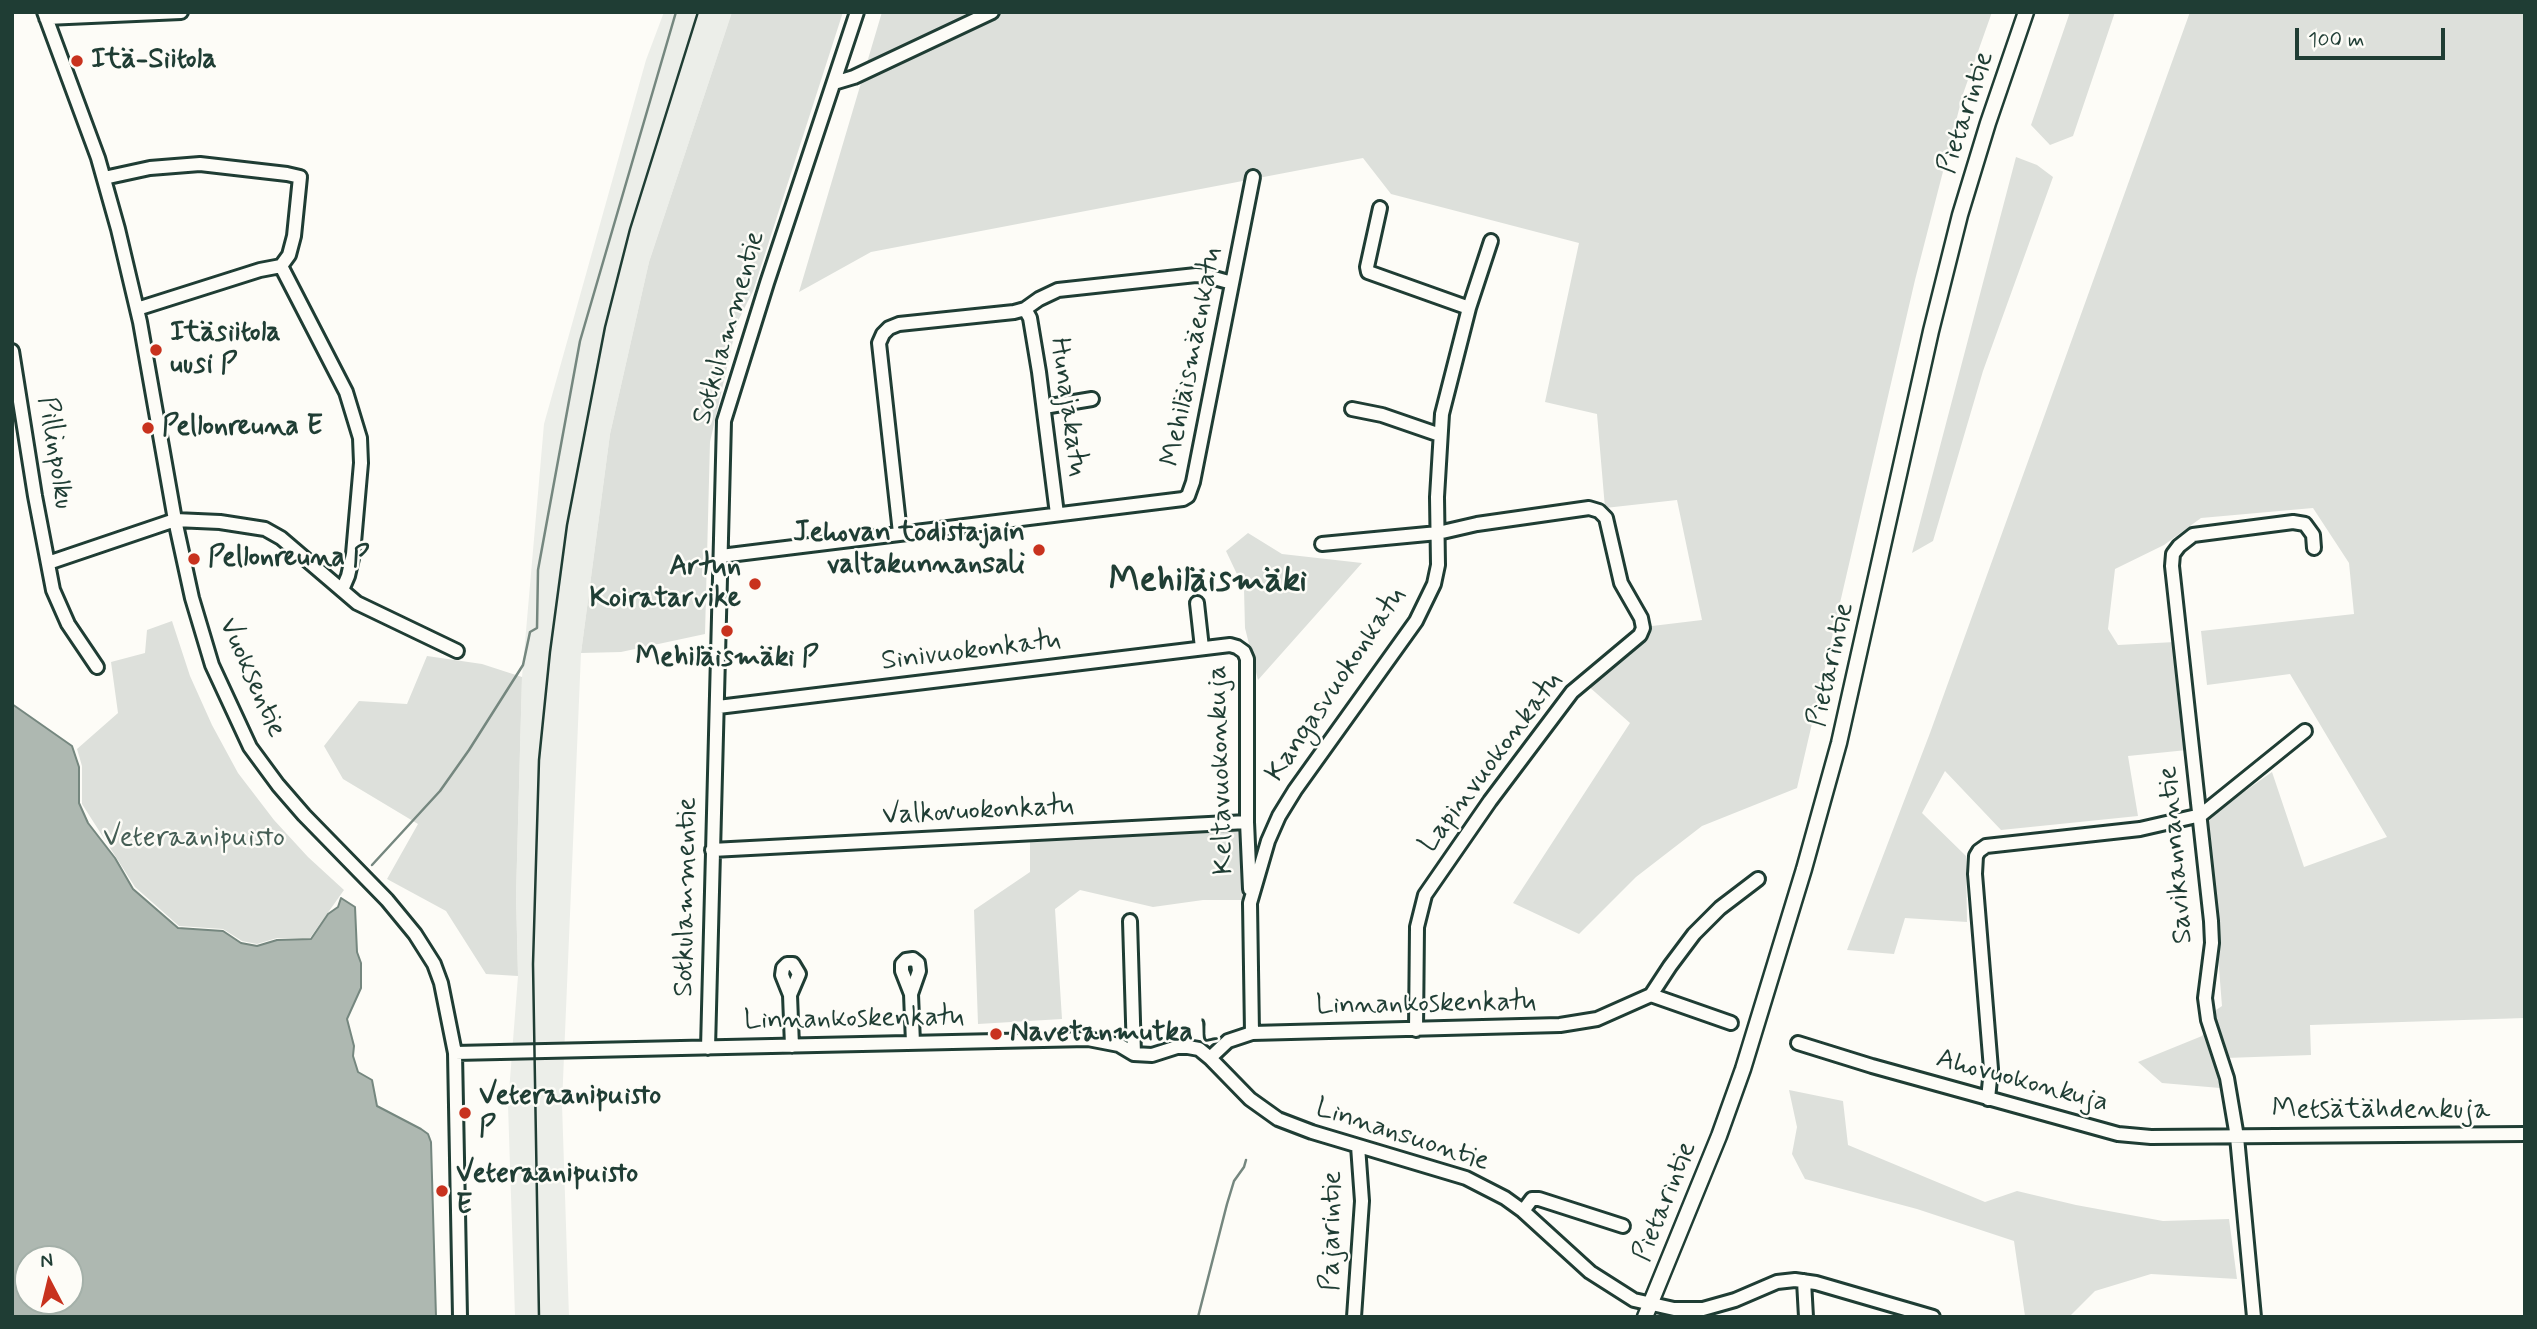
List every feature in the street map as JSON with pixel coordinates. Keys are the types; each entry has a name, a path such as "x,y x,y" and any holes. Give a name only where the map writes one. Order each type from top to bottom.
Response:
{"main road":[{"name":"Pietarintie","path":"1647,1311 1723,1124 1797,895 1842,732 1956,228 2026,12"}],"street":[{"path":"45,15 181,12"},
{"name":"Sotkulammentie","path":"708,1048 718,707 722,440 726,414 857,12"},
{"path":"834,83 854,77 992,12"},
{"name":"Vuoksentie","path":"45,15 104,178 137,309 175,520 192,598 212,665 250,747 304,815 387,900 415,934 434,964 441,983 455,1053 460,1317"},
{"path":"104,178 150,168 200,164 300,177 294,236 289,255 281,266 260,270 137,309"},
{"name":"Mehiläismäenkatu","path":"721,556 1183,499 1188,496 1194,482 1254,177"},
{"path":"1380,208 1368,272 1469,308"},
{"name":"Kangasvuokonkatu","path":"1252,1033 1250,903 1261,863 1279,816 1416,621 1434,584 1437,565 1441,414 1469,308 1491,241"},
{"path":"281,266 346,392 360,438 361,463 353,554 342,590"},
{"path":"900,533 879,343 889,328 900,324 1025,309 1058,290 1196,275 1207,275 1233,283"},
{"name":"Hunajakatu","path":"1025,309 1033,332 1057,514"},
{"name":"Pillinpolku","path":"12,351 48,563 59,608 74,636 97,667"},
{"path":"1044,407 1092,399"},
{"path":"1352,408 1382,415 1440,435"},
{"name":"Lapinvuokonkatu","path":"1416,1030 1417,927 1425,895 1572,692 1628,647 1643,628 1637,609 1620,583 1606,518 1599,511 1589,508 1540,514 1438,533"},
{"path":"48,563 175,520 220,522 265,529 281,538 357,603 457,651"},
{"name":"Savikannantie","path":"2254,1317 2237,1137 2227,1078 2212,1036 2207,1009 2206,982 2212,943 2201,815 2173,580 2173,554 2179,545 2193,535 2293,522 2305,524 2313,535 2314,548"},
{"path":"1322,544 1438,533"},
{"path":"1197,603 1202,648"},
{"name":"Keltavuokonkuja","path":"1230,645 1244,652 1247,659 1250,903"},
{"name":"Sinivuokonkatu","path":"718,707 1230,645"},
{"path":"1988,1099 1990,1069 1975,874 1979,851 1986,846 2140,829 2201,815 2305,731"},
{"name":"Valkovuokonkatu","path":"712,850 1247,822"},
{"path":"1731,1023 1651,995 1694,934 1720,908 1758,879"},
{"path":"1130,920 1135,1054"},
{"path":"911,994 913,1043"},
{"path":"790,995 792,1046"},
{"name":"Linnankoskenkatu","path":"455,1053 1088,1040 1119,1045 1135,1054 1152,1055 1188,1046 1199,1049 1210,1058 1228,1041 1252,1033 1532,1028 1579,1023 1618,1011 1651,995"},
{"name":"Ahovuokonkuja","path":"1798,1043 2118,1134 2151,1137 2237,1137"},
{"name":"Linnansuontie","path":"1210,1058 1250,1099 1270,1115 1358,1146 1466,1178 1505,1198 1590,1272 1647,1311 1703,1309 1787,1280 1804,1281 1933,1317"},
{"name":"Metsätähdenkuja","path":"2237,1137 2525,1134"},
{"name":"Pajarintie","path":"1354,1317 1362,1200 1358,1146"},
{"path":"1523,1211 1532,1199 1539,1199 1623,1226"},
{"path":"1804,1281 1806,1317"}],"shaded area":[{"path":"664,12 732,12 649,262 610,434 581,653 562,1104 569,1317 515,1317 508,1105 518,976 516,896 522,677 544,424 646,60"},
{"path":"12,704 72,746 79,767 79,803 88,823 115,858 133,889 178,928 223,931 241,943 257,946 277,940 311,939 328,914 338,907 341,898 355,907 361,988 347,1019 354,1046 353,1056 358,1072 372,1080 377,1106 421,1129 428,1134 431,1142 436,1317 12,1317"}],"green space":[{"path":"732,12 843,12 753,291 737,323 710,442 705,634 621,652 581,653 610,434 649,262"},
{"path":"882,12 1992,12 1963,94 1915,280 1797,788 1702,826 1636,877 1579,934 1513,903 1630,723 1587,685 1652,626 1702,620 1677,500 1605,508 1597,414 1545,402 1579,243 1391,194 1363,158 871,252 799,292"},
{"path":"2070,12 2115,12 2073,136 2050,145 2031,125"},
{"path":"2190,12 2525,12 2525,1018 2310,1025 2311,1055 2215,1060 2220,1088 2162,1083 2138,1062 2202,1036 2216,1010 2222,1006 2207,818 2272,772 2304,867 2387,837 2290,674 2207,685 2201,631 2354,614 2349,563 2313,508 2201,518 2164,545 2115,569 2108,629 2118,645 2175,642 2187,750 2128,756 2138,816 2001,830 1945,771 1922,813 1966,856 1967,922 1905,918 1894,954 1847,950 1930,733"},
{"path":"2016,157 2037,165 2053,177 1983,371 1933,541 1912,553"},
{"path":"1248,533 1282,554 1362,563 1258,680 1245,628 1244,589 1226,551"},
{"name":"Veteraanipuisto","path":"172,621 190,676 238,773 274,820 308,857 344,890 310,938 277,938 257,944 242,941 223,929 179,926 135,887 82,804 82,766 77,749 118,713 111,662 145,653 147,630"},
{"path":"427,656 482,664 522,677 516,896 518,976 486,974 446,911 387,879 418,824 343,779 324,746 359,701 407,704"},
{"path":"1240,829 1243,900 1203,900 1153,907 1080,890 1055,909 1062,1019 978,1024 974,910 1030,872 1030,842"},
{"path":"1789,1090 1843,1101 1848,1145 1985,1202 2017,1191 2163,1221 2229,1219 2237,1279 2151,1274 2095,1291 2069,1317 2025,1316 2014,1241 1917,1209 1805,1179 1792,1154 1797,1127"}],"waterway":[{"path":"372,865 440,791 469,750 523,665 530,632 537,628 538,570 580,341 676,12"},
{"path":"1198,1317 1234,1181 1246,1160"}],"railway":[{"path":"539,1317 533,964 539,760 550,652 567,525 605,327 630,229 698,12"}],"place":[{"name":"Itä-Siitola","path":"77,61"},
{"name":"Itäsiitola uusi P","path":"156,350"},
{"name":"Pellonreuna E","path":"148,428"},
{"name":"Jehovan todistajain valtakunnansali","path":"1039,550"},
{"name":"Pellonreuna P","path":"194,559"},
{"name":"Artun Koiratarvike","path":"755,584"},
{"name":"Mehiläismäki P","path":"727,631"},
{"name":"Navetanmutka L","path":"996,1034"},
{"name":"Veteraanipuisto P","path":"465,1113"},
{"name":"Veteraanipuisto E","path":"442,1191"}],"district":[{"name":"Mehiläismäki","path":"1208,583"}]}
